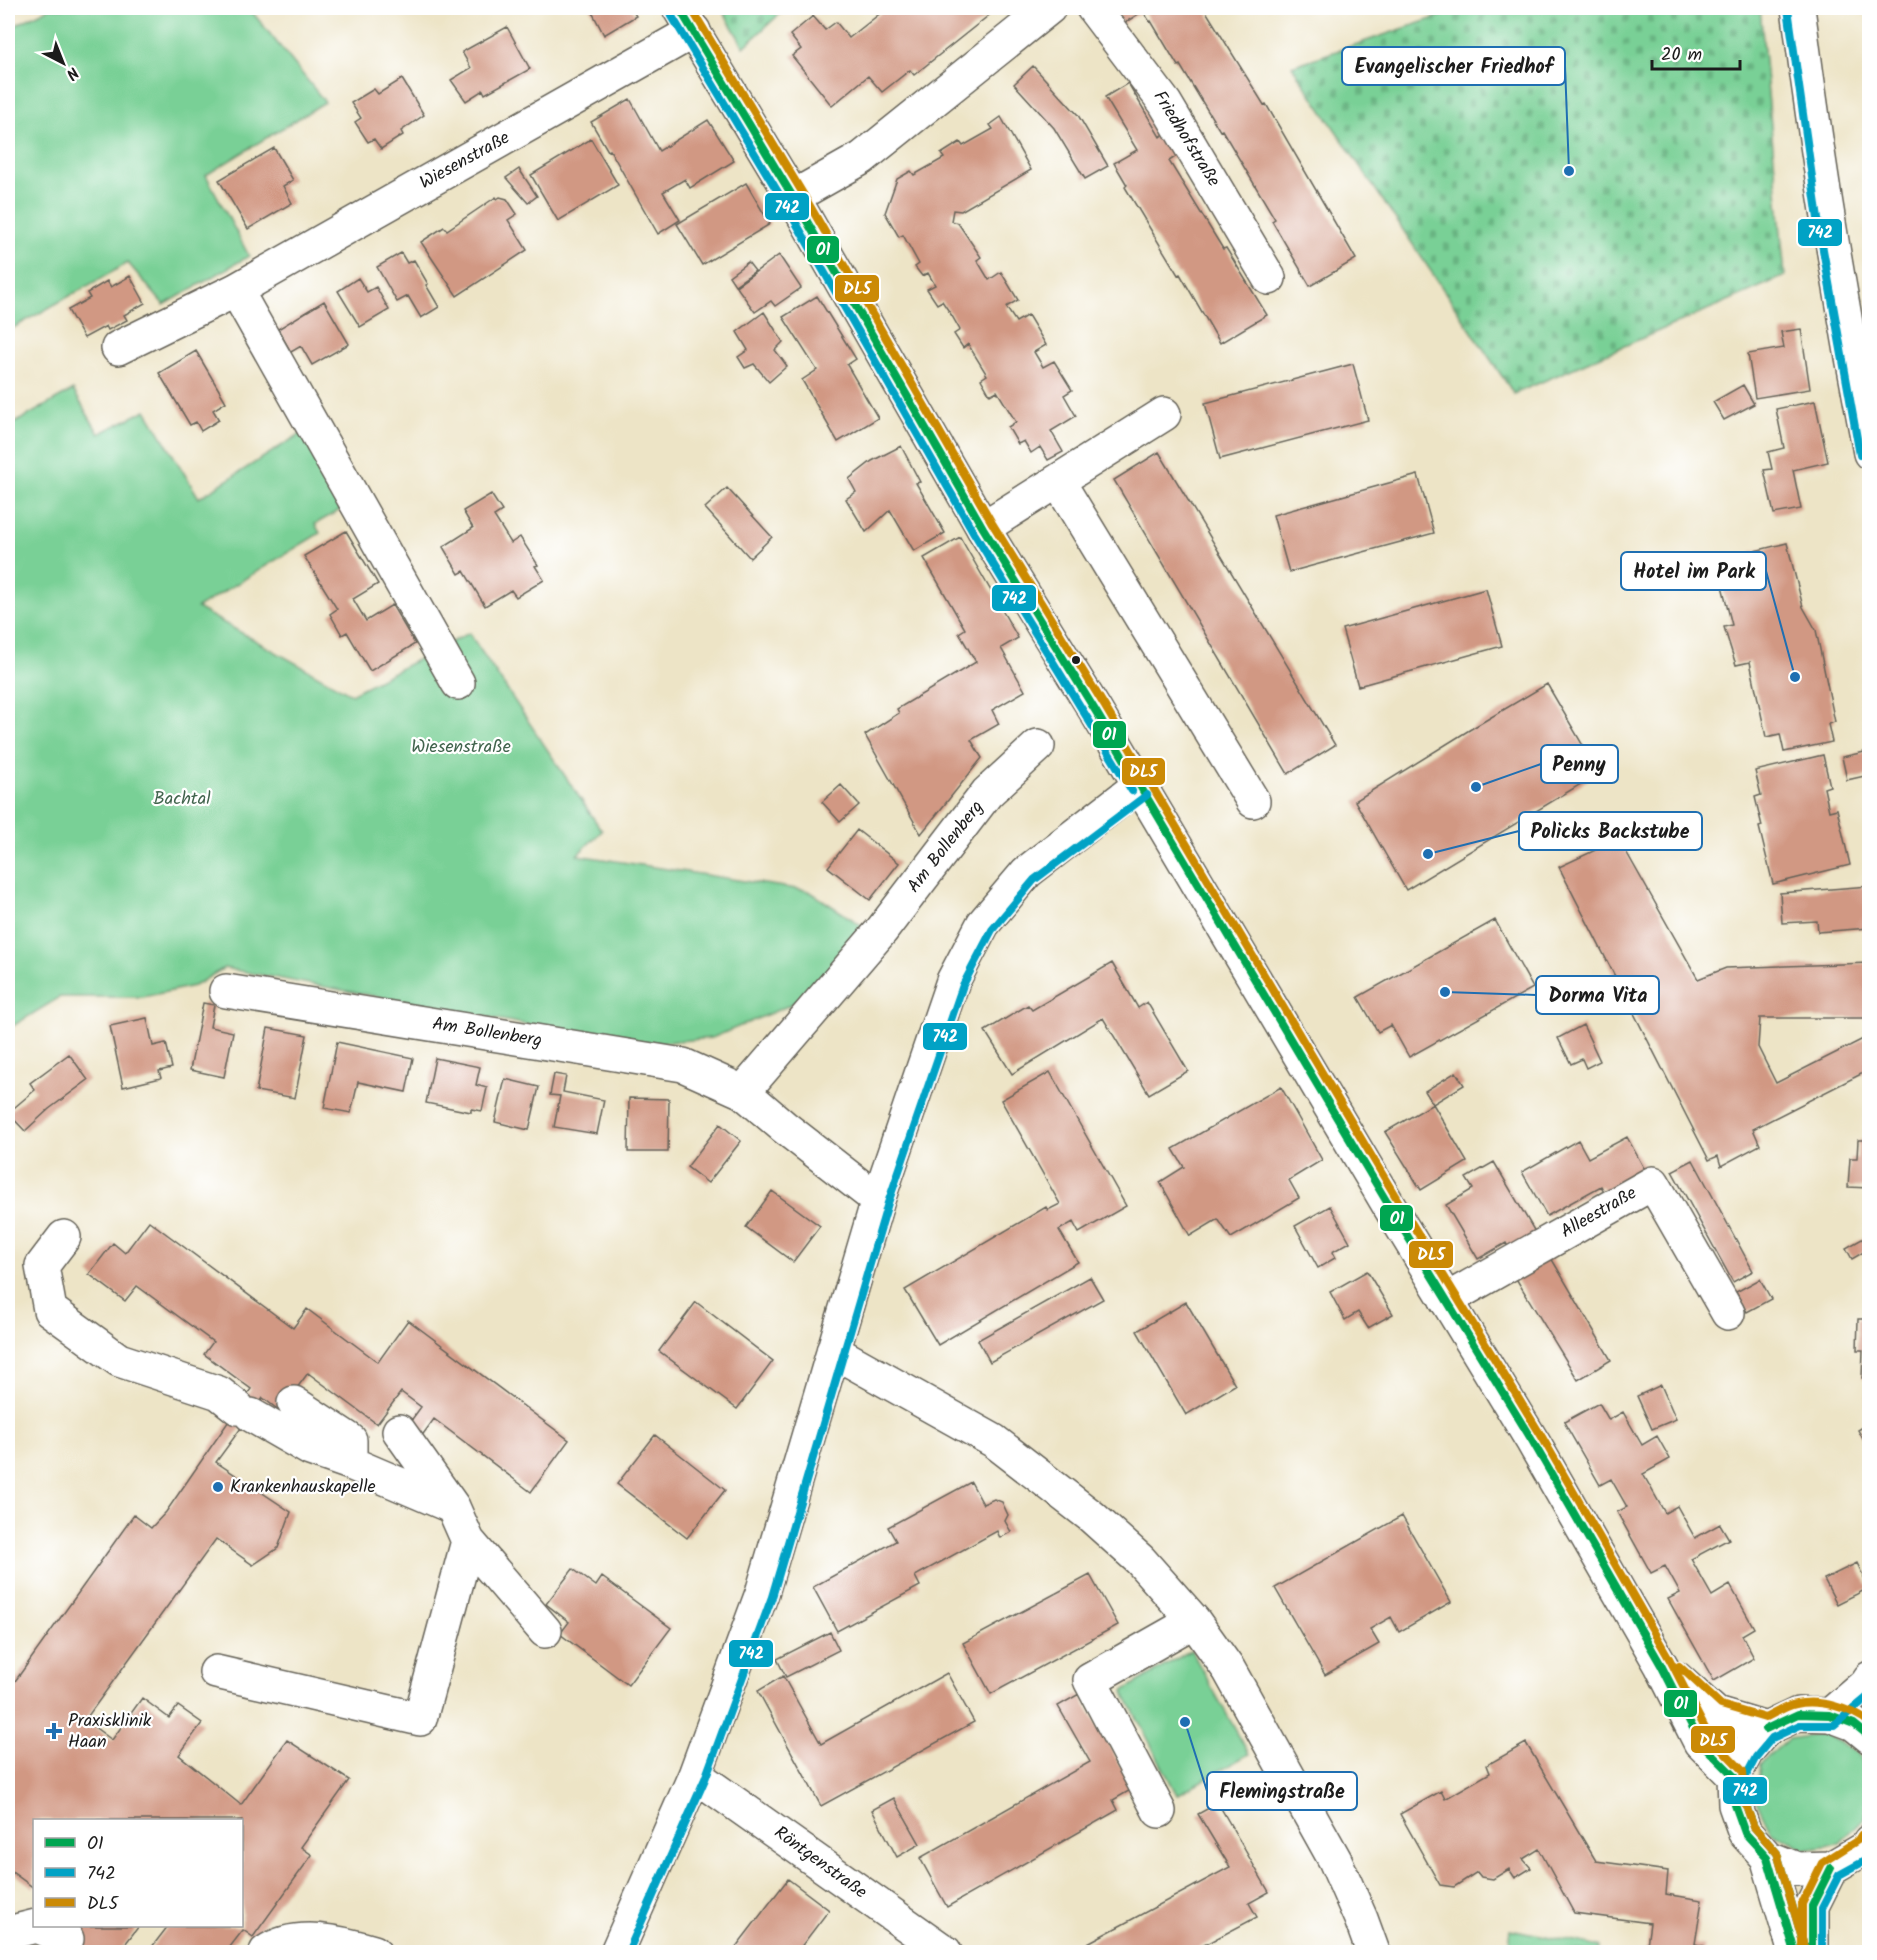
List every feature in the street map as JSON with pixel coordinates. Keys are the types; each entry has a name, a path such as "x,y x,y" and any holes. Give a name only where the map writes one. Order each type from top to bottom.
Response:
{"street":[{"path":"793,197 862,158 1049,8"},
{"name":"Friedhofstraße","path":"1093,8 1166,103 1269,278"},
{"path":"1798,8 1816,144 1869,453"},
{"path":"687,19 793,197 983,528 1141,786 1446,1300 1533,1442 1661,1665 1700,1742 1734,1776"},
{"name":"Wiesenstraße","path":"118,348 236,290 687,19"},
{"path":"236,290 458,683"},
{"path":"983,528 1164,414"},
{"path":"1058,481 1253,801"},
{"name":"Am Bollenberg","path":"743,1092 882,930 987,793 1038,746"},
{"path":"616,1953 695,1774 762,1593 878,1200 953,981 984,924 1027,872 1141,786"},
{"name":"Am Bollenberg","path":"226,991 683,1065 743,1092 878,1200"},
{"name":"Alleestraße","path":"1446,1300 1653,1182 1728,1312"},
{"path":"64,1237 42,1266 50,1310 119,1360 219,1393 310,1449 350,1463 453,1507"},
{"path":"832,1352 994,1441 1091,1516 1132,1552 1194,1621 1229,1670 1335,1860 1373,1953"},
{"path":"294,1403 350,1440 350,1463"},
{"path":"399,1431 453,1507 468,1541 545,1631"},
{"path":"216,1672 420,1719 468,1541"},
{"path":"1159,1811 1090,1680 1194,1621"},
{"path":"1661,1665 1716,1714 1766,1729"},
{"path":"1830,1716 1866,1684 1869,1678"},
{"path":"1869,1737 1854,1724 1830,1716 1798,1714 1766,1729 1747,1750 1734,1776 1735,1805 1745,1833 1767,1857 1797,1869 1831,1868 1865,1848 1869,1841"},
{"name":"Röntgenstraße","path":"695,1774 945,1953"},
{"path":"1767,1857 1795,1953"},
{"path":"1812,1953 1812,1905 1831,1868"},
{"path":"8,1933 33,1927"},
{"path":"38,1927 67,1939"},
{"path":"266,1953 293,1940 322,1941 359,1951"}],"green space":[{"path":"50,8 249,8 325,102 206,175 249,256 164,305 128,263 8,331 8,29"},
{"path":"721,8 786,8 744,47"},
{"path":"1464,8 1760,8 1785,276 1514,394 1292,66"},
{"name":"Bachtal","path":"73,390 99,434 146,410 199,498 308,429 353,503 315,524 320,533 197,608 351,694 469,633 602,831 577,855 809,891 870,931 823,981 790,1005 712,1038 635,1045 224,968 194,986 143,997 60,997 8,1029 8,422 11,425"},
{"path":"1191,1650 1249,1754 1177,1795 1123,1691"},
{"path":"1824,1734 1857,1752 1869,1780 1864,1818 1839,1844 1804,1849 1771,1832 1755,1799 1760,1764 1788,1739"},
{"path":"1511,1929 1600,1947 1599,1952 1508,1952"}],"building":[{"path":"590,8 631,8 636,16 604,35"},
{"path":"887,8 891,13 898,8 998,8 914,75 910,70 882,92 868,76 832,106 792,56 801,49 790,35 813,16 825,30 836,22 849,38"},
{"path":"1113,8 1204,8 1264,105 1266,104 1356,259 1310,286 1272,221 1275,219 1222,130 1220,131 1151,21 1143,11 1123,24"},
{"path":"507,27 530,69 485,94 483,90 466,101 451,80 471,68 462,52"},
{"path":"1033,66 1078,115 1108,166 1085,179 1054,128 1014,84"},
{"path":"402,79 424,115 401,131 403,135 381,149 374,139 368,142 355,122 361,118 351,103 374,89 378,94"},
{"path":"1128,83 1160,137 1167,132 1180,154 1169,161 1267,315 1220,343 1125,187 1127,185 1114,163 1137,150 1105,97"},
{"path":"630,99 659,151 708,120 734,161 690,188 685,179 663,192 680,220 658,234 610,150 608,151 591,122"},
{"path":"1001,117 1031,170 961,211 953,210 951,221 958,223 981,257 977,260 989,280 1001,272 1018,300 1006,307 1016,322 1028,315 1046,345 1034,352 1043,367 1054,361 1072,390 1064,395 1076,416 1051,431 1063,452 1048,460 1040,447 1031,453 1024,441 1018,444 1008,427 1016,422 997,391 990,395 981,379 987,375 968,344 963,348 954,334 960,330 952,316 942,301 937,304 927,289 935,285 928,273 922,276 915,267 919,264 903,235 899,237 885,213 897,179 911,171 914,175 944,158 941,154 960,142 963,146 993,129 990,125"},
{"path":"591,139 618,185 558,221 531,175"},
{"path":"274,148 293,180 283,186 292,203 248,229 219,180"},
{"path":"519,169 537,196 528,203 506,178"},
{"path":"746,183 770,224 702,265 677,224"},
{"path":"496,197 507,199 517,214 508,220 527,250 457,296 421,242 444,227 447,230"},
{"path":"401,253 407,263 414,260 439,307 421,318 408,296 397,302 377,267"},
{"path":"779,255 801,288 775,306 771,301 755,312 736,286"},
{"path":"748,262 755,271 735,285 729,276"},
{"path":"130,276 145,303 124,315 127,320 108,330 106,326 84,338 68,310 90,298 87,293 107,281 111,287"},
{"path":"358,278 367,292 376,287 389,310 360,327 338,291"},
{"path":"817,296 856,359 847,365 878,418 838,442 802,380 817,370 783,317"},
{"path":"324,301 349,344 312,365 301,346 291,352 278,329"},
{"path":"764,312 783,342 775,350 787,366 769,382 754,364 745,368 738,357 748,350 737,332"},
{"path":"1801,329 1810,389 1755,398 1748,354 1784,348 1781,332"},
{"path":"196,351 226,402 213,410 219,420 201,431 196,422 190,425 159,373"},
{"path":"1353,364 1368,420 1220,459 1205,403"},
{"path":"1743,385 1754,404 1724,420 1713,402"},
{"path":"1815,401 1828,462 1793,470 1801,509 1774,514 1764,470 1772,469 1768,452 1784,448 1776,409"},
{"path":"901,446 920,482 916,483 945,533 914,551 890,510 866,532 846,499 856,492 849,479 872,461"},
{"path":"1159,452 1335,745 1288,774 1114,480"},
{"path":"1418,475 1434,533 1289,572 1273,515"},
{"path":"727,488 772,537 750,558 705,508"},
{"path":"491,494 502,511 494,516 511,543 520,537 538,565 535,566 544,580 516,597 511,590 485,606 464,571 459,574 443,547 473,528 463,511"},
{"path":"346,531 378,584 353,599 366,621 392,605 415,644 370,671 347,632 342,635 330,614 337,609 304,556"},
{"path":"960,537 1018,638 1001,648 1025,691 992,710 999,724 971,740 982,758 921,834 865,735 899,713 897,709 976,662 959,633 965,629 924,558"},
{"path":"1787,543 1803,607 1816,630 1835,722 1828,724 1832,742 1784,752 1780,734 1766,737 1750,662 1736,665 1724,627 1732,625 1718,570 1752,561 1750,552"},
{"path":"1486,589 1502,646 1358,686 1342,629"},
{"path":"1547,684 1599,773 1406,890 1355,801"},
{"path":"1869,751 1869,775 1847,780 1842,757"},
{"path":"1823,755 1830,786 1824,788 1829,811 1837,809 1850,865 1773,884 1759,827 1762,826 1755,797 1761,795 1755,771"},
{"path":"841,785 859,805 840,822 822,802"},
{"path":"857,830 899,863 870,900 828,867"},
{"path":"1619,839 1698,979 1726,968 1869,963 1869,1018 1760,1018 1758,1047 1776,1083 1869,1036 1869,1070 1753,1129 1760,1145 1721,1166 1718,1156 1709,1160 1559,867"},
{"path":"1869,886 1869,928 1818,932 1817,921 1782,923 1780,893"},
{"path":"1495,920 1533,988 1409,1057 1391,1025 1378,1032 1358,997"},
{"path":"1112,963 1138,1008 1147,1002 1188,1071 1149,1094 1103,1018 1012,1074 985,1031 1028,1005 1032,1010"},
{"path":"203,1003 214,1005 210,1027 233,1032 224,1077 190,1070"},
{"path":"147,1018 153,1046 166,1043 172,1068 159,1071 161,1078 123,1087 110,1026"},
{"path":"1583,1025 1600,1061 1586,1068 1582,1059 1571,1064 1558,1038"},
{"path":"268,1028 307,1035 295,1098 256,1091"},
{"path":"337,1042 413,1058 406,1092 358,1082 351,1113 324,1108"},
{"path":"69,1054 88,1080 49,1109 25,1131 8,1113 35,1090 30,1083"},
{"path":"435,1058 480,1067 476,1085 487,1088 482,1111 471,1109 471,1112 426,1103"},
{"path":"1050,1072 1126,1206 1079,1233 1073,1222 1059,1230 1078,1262 938,1345 905,1290 1046,1207 1048,1210 1060,1204 1001,1100"},
{"path":"1456,1072 1464,1085 1433,1104 1425,1091"},
{"path":"554,1074 566,1076 563,1092 604,1100 597,1134 554,1127 560,1096 550,1095"},
{"path":"505,1079 539,1087 529,1130 495,1122"},
{"path":"1281,1087 1322,1160 1289,1180 1299,1198 1231,1238 1218,1219 1190,1236 1160,1182 1184,1167 1173,1149"},
{"path":"629,1098 669,1099 668,1152 628,1152"},
{"path":"1433,1104 1467,1162 1421,1190 1385,1132"},
{"path":"1866,1121 1869,1121 1869,1188 1848,1187 1850,1158 1857,1158 1858,1140 1865,1140"},
{"path":"720,1124 741,1141 708,1183 687,1167"},
{"path":"1627,1137 1645,1170 1605,1193 1601,1186 1547,1216 1522,1172 1578,1140 1588,1158"},
{"path":"1693,1160 1753,1271 1733,1282 1672,1171"},
{"path":"1494,1162 1538,1237 1511,1252 1506,1243 1478,1259 1446,1205 1473,1189 1466,1178"},
{"path":"772,1191 820,1226 793,1262 746,1227"},
{"path":"1330,1206 1350,1242 1332,1252 1335,1258 1318,1268 1295,1226"},
{"path":"149,1221 293,1328 307,1309 378,1362 408,1320 569,1440 531,1492 434,1419 421,1437 407,1426 421,1407 401,1392 377,1424 308,1373 280,1411 263,1398 216,1462 291,1512 278,1548 253,1565 216,1539 85,1720 112,1740 142,1698 169,1718 178,1706 202,1723 179,1755 241,1805 287,1740 349,1780 301,1847 312,1855 253,1937 243,1930 226,1952 148,1952 167,1927 243,1927 243,1819 33,1819 33,1887 8,1869 8,1691 134,1515 151,1528 166,1512 251,1389 204,1354 213,1342 137,1286 125,1301 89,1274 113,1243 125,1253"},
{"path":"1869,1235 1869,1249 1852,1259 1846,1248"},
{"path":"1547,1251 1611,1360 1578,1380 1512,1272"},
{"path":"1367,1271 1393,1314 1368,1328 1358,1312 1345,1320 1330,1292"},
{"path":"1090,1277 1103,1299 990,1362 978,1340"},
{"path":"1760,1279 1771,1299 1747,1312 1736,1292"},
{"path":"1869,1291 1869,1412 1866,1412 1867,1378 1862,1378 1863,1350 1857,1350 1858,1319 1864,1319 1864,1292"},
{"path":"696,1302 773,1361 737,1409 659,1351"},
{"path":"1186,1302 1235,1385 1186,1415 1137,1331"},
{"path":"1661,1385 1676,1419 1652,1429 1637,1396"},
{"path":"1599,1403 1609,1420 1623,1412 1642,1445 1657,1436 1670,1459 1643,1474 1665,1513 1677,1506 1695,1538 1720,1524 1729,1539 1691,1559 1712,1596 1730,1585 1754,1628 1742,1635 1754,1658 1714,1681 1668,1599 1680,1593 1665,1566 1651,1573 1617,1512 1627,1507 1611,1479 1600,1485 1564,1422"},
{"path":"1869,1423 1869,1450 1858,1430"},
{"path":"655,1435 725,1490 687,1538 617,1484"},
{"path":"971,1482 983,1504 994,1499 1002,1502 1008,1515 1005,1521 1011,1532 1000,1538 997,1531 915,1576 920,1586 837,1631 813,1587 896,1541 888,1527"},
{"path":"1402,1516 1451,1602 1399,1632 1391,1617 1370,1629 1379,1644 1325,1675 1275,1588"},
{"path":"1857,1563 1869,1588 1837,1604 1824,1579"},
{"path":"573,1569 596,1586 602,1577 671,1628 628,1685 560,1634 569,1622 546,1604"},
{"path":"1090,1575 1118,1625 991,1694 963,1643"},
{"path":"830,1632 839,1650 786,1677 777,1659"},
{"path":"947,1673 974,1722 821,1806 758,1691 783,1676 821,1744"},
{"path":"1079,1694 1134,1788 1113,1800 1118,1810 947,1907 920,1858 1090,1762 1058,1706"},
{"path":"1526,1743 1596,1861 1668,1871 1666,1894 1702,1900 1695,1944 1704,1946 1703,1952 1646,1952 1650,1923 1574,1913 1539,1849 1523,1859 1531,1868 1515,1878 1509,1869 1493,1879 1481,1877 1477,1872 1454,1887 1440,1885 1400,1814 1441,1791 1445,1799 1490,1773 1487,1765"},
{"path":"894,1798 920,1844 897,1857 872,1810"},
{"path":"1218,1803 1269,1892 1249,1903 1257,1917 1191,1952 1071,1952 1230,1867 1198,1814"},
{"path":"788,1879 829,1910 797,1952 732,1952"},
{"path":"80,1927 138,1927 119,1952 62,1952"}],"transit line":[{"name":"O1","path":"679,8 793,197 983,528 1095,710 1391,1209 1533,1442 1661,1665 1700,1742 1734,1776 1735,1805 1745,1833 1767,1857 1795,1952"},
{"name":"DL5","path":"691,8 802,192 992,523 1104,705 1400,1204 1542,1437 1670,1660 1709,1736 1743,1771 1745,1803 1754,1827 1777,1853 1805,1949"},
{"name":"742","path":"1788,9 1820,233 1860,455"},
{"name":"742","path":"670,13 784,202 974,533 1132,791"},
{"name":"742","path":"628,1952 705,1779 772,1597 888,1203 963,985 992,930 1034,880 1147,795"},
{"name":"DL5","path":"1679,1666 1721,1705 1765,1718 1796,1704 1825,1704 1845,1709 1870,1723"},
{"name":"742","path":"1805,1949 1777,1853 1754,1827 1745,1803 1745,1778 1756,1757 1772,1738 1800,1725 1834,1725 1870,1695"},
{"name":"O1","path":"1766,1729 1798,1714 1830,1715 1854,1724 1870,1737"},
{"name":"DL5","path":"1802,1952 1802,1904 1822,1863 1858,1840 1861,1835"},
{"name":"742","path":"1822,1952 1822,1908 1839,1875 1870,1858"},
{"name":"O1","path":"1812,1952 1812,1906 1831,1868"}],"place":[{"name":"Evangelischer Friedhof","path":"1569,171"},
{"name":"Hotel im Park","path":"1795,677"},
{"name":"Penny","path":"1476,787"},
{"name":"Policks Backstube","path":"1428,854"},
{"name":"Dorma Vita","path":"1445,992"},
{"name":"Krankenhauskapelle","path":"218,1487"},
{"name":"Flemingstraße","path":"1185,1722"},
{"name":"Praxisklinik Haan","path":"54,1731"}]}
